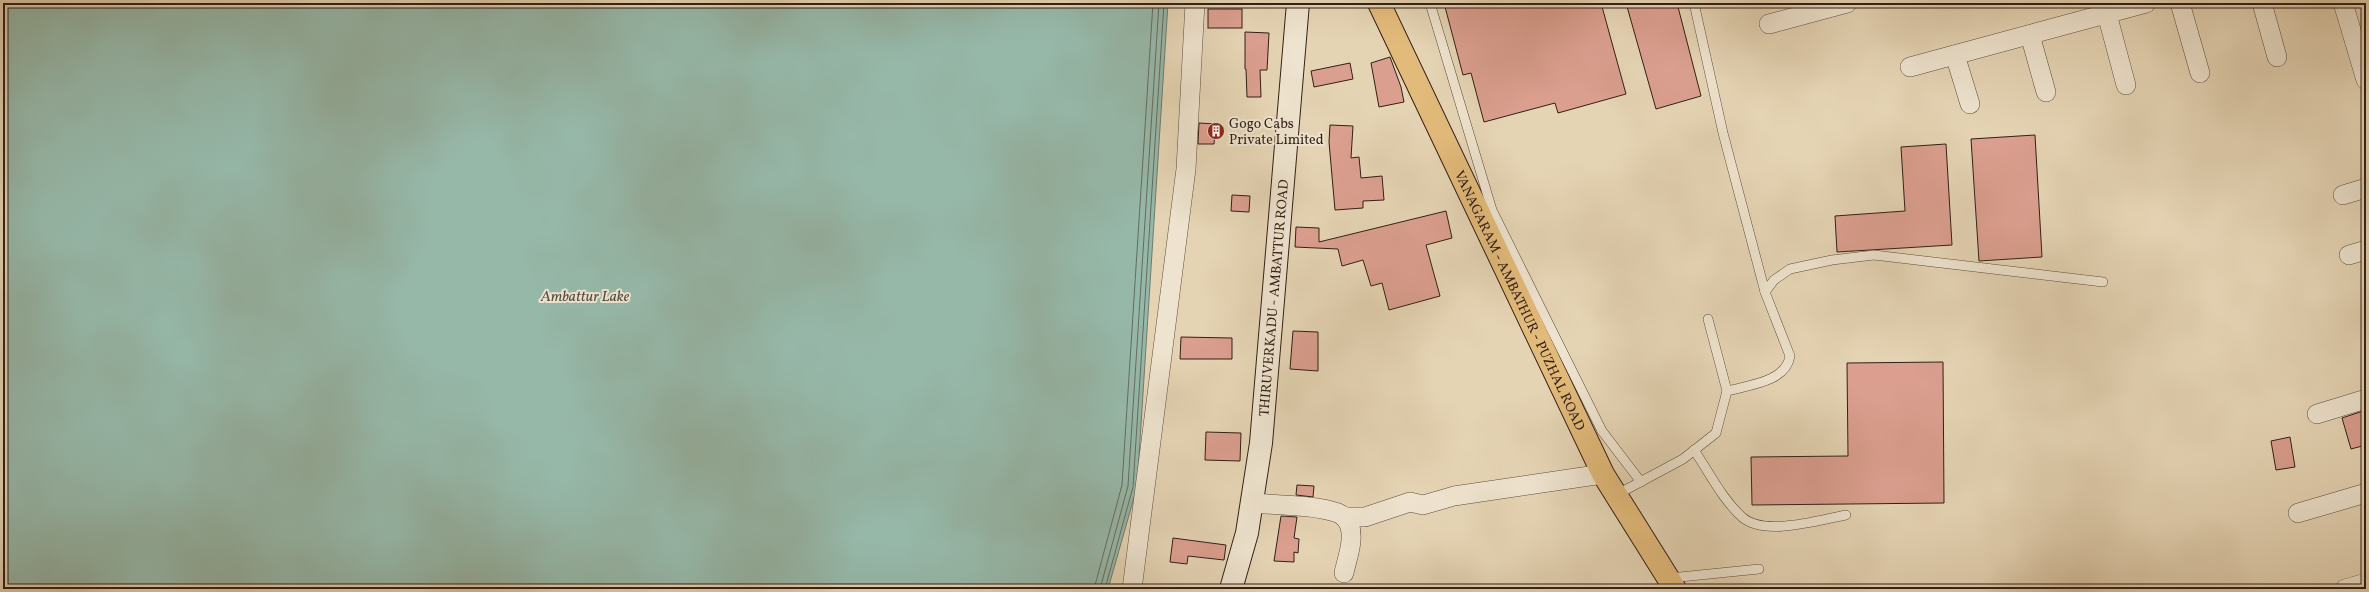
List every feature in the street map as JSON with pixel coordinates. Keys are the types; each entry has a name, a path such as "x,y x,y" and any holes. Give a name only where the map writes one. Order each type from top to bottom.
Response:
{"main road":[{"name":"THIRUVERKADU - AMBATTUR ROAD","path":"1231,589 1247,533 1261,443 1298,3"},
{"name":"VANAGARAM - AMBATHUR - PUZHAL ROAD","path":"1380,3 1603,474 1672,584"}],"street":[{"path":"1132,589 1186,169 1195,3"},
{"path":"1770,24 1847,3"},
{"path":"1910,67 2030,35 2106,8 2146,3"},
{"path":"2180,3 2200,73"},
{"path":"2262,3 2277,57"},
{"path":"2343,3 2366,80"},
{"path":"2106,8 2126,85"},
{"path":"2030,35 2046,92"},
{"path":"1955,55 1970,104"},
{"path":"2343,195 2366,188"},
{"path":"2317,414 2366,399"},
{"path":"1344,517 1365,517 1410,502 1423,505 1454,496 1603,474"},
{"path":"2298,514 2366,493"},
{"path":"1251,503 1320,510 1338,513 1344,517 1349,525 1352,538 1344,573"},
{"path":"2345,589 2366,583"}],"lane":[{"path":"1430,3 1492,210 1602,432 1641,482"},
{"path":"1694,3 1723,133 1765,292 1790,356 1788,366 1776,376 1727,391"},
{"path":"1765,292 1774,280 1790,269 1832,260 1874,255 2103,282"},
{"path":"1616,495 1683,459 1716,433 1727,391 1708,319"},
{"path":"1694,450 1730,504 1742,518 1757,525 1776,527 1846,515"},
{"path":"1672,584 1759,569"}],"water":[{"name":"Ambattur Lake","path":"3,3 1168,3 1137,487 1108,589 3,589"}],"building":[{"path":"1444,3 1601,3 1626,94 1558,113 1555,103 1484,122 1471,73 1463,75"},
{"path":"1626,3 1677,3 1701,96 1656,109"},
{"path":"1208,9 1242,9 1242,28 1208,28"},
{"path":"1245,32 1269,33 1267,70 1260,70 1261,97 1247,97"},
{"path":"1390,57 1401,87 1404,102 1379,107 1371,63"},
{"path":"1350,63 1353,79 1314,87 1311,71"},
{"path":"1199,123 1216,124 1214,144 1198,144"},
{"path":"1330,125 1353,126 1351,158 1359,157 1361,178 1382,176 1384,200 1363,201 1363,208 1335,210 1329,142"},
{"path":"2035,135 2042,257 1979,261 1971,139"},
{"path":"1946,144 1952,245 1837,252 1835,216 1905,211 1901,147"},
{"path":"1232,195 1250,196 1249,212 1231,211"},
{"path":"1446,211 1452,238 1426,245 1440,296 1389,310 1382,283 1371,286 1363,260 1342,266 1338,249 1295,247 1296,227 1319,228 1319,242"},
{"path":"1293,331 1318,332 1318,371 1290,369"},
{"path":"1181,337 1232,338 1232,359 1180,359"},
{"path":"1943,362 1944,503 1752,505 1751,457 1848,456 1847,363"},
{"path":"2366,410 2366,445 2351,449 2342,418"},
{"path":"1206,432 1241,433 1240,461 1205,460"},
{"path":"2290,437 2295,467 2276,470 2271,441"},
{"path":"1297,485 1314,486 1313,497 1296,495"},
{"path":"1281,516 1297,517 1294,538 1299,539 1298,553 1294,552 1294,562 1274,561"},
{"path":"1173,538 1226,545 1224,560 1188,556 1187,564 1170,562"}],"place":[{"name":"Gogo Cabs Private Limited","path":"1216,131"}]}
